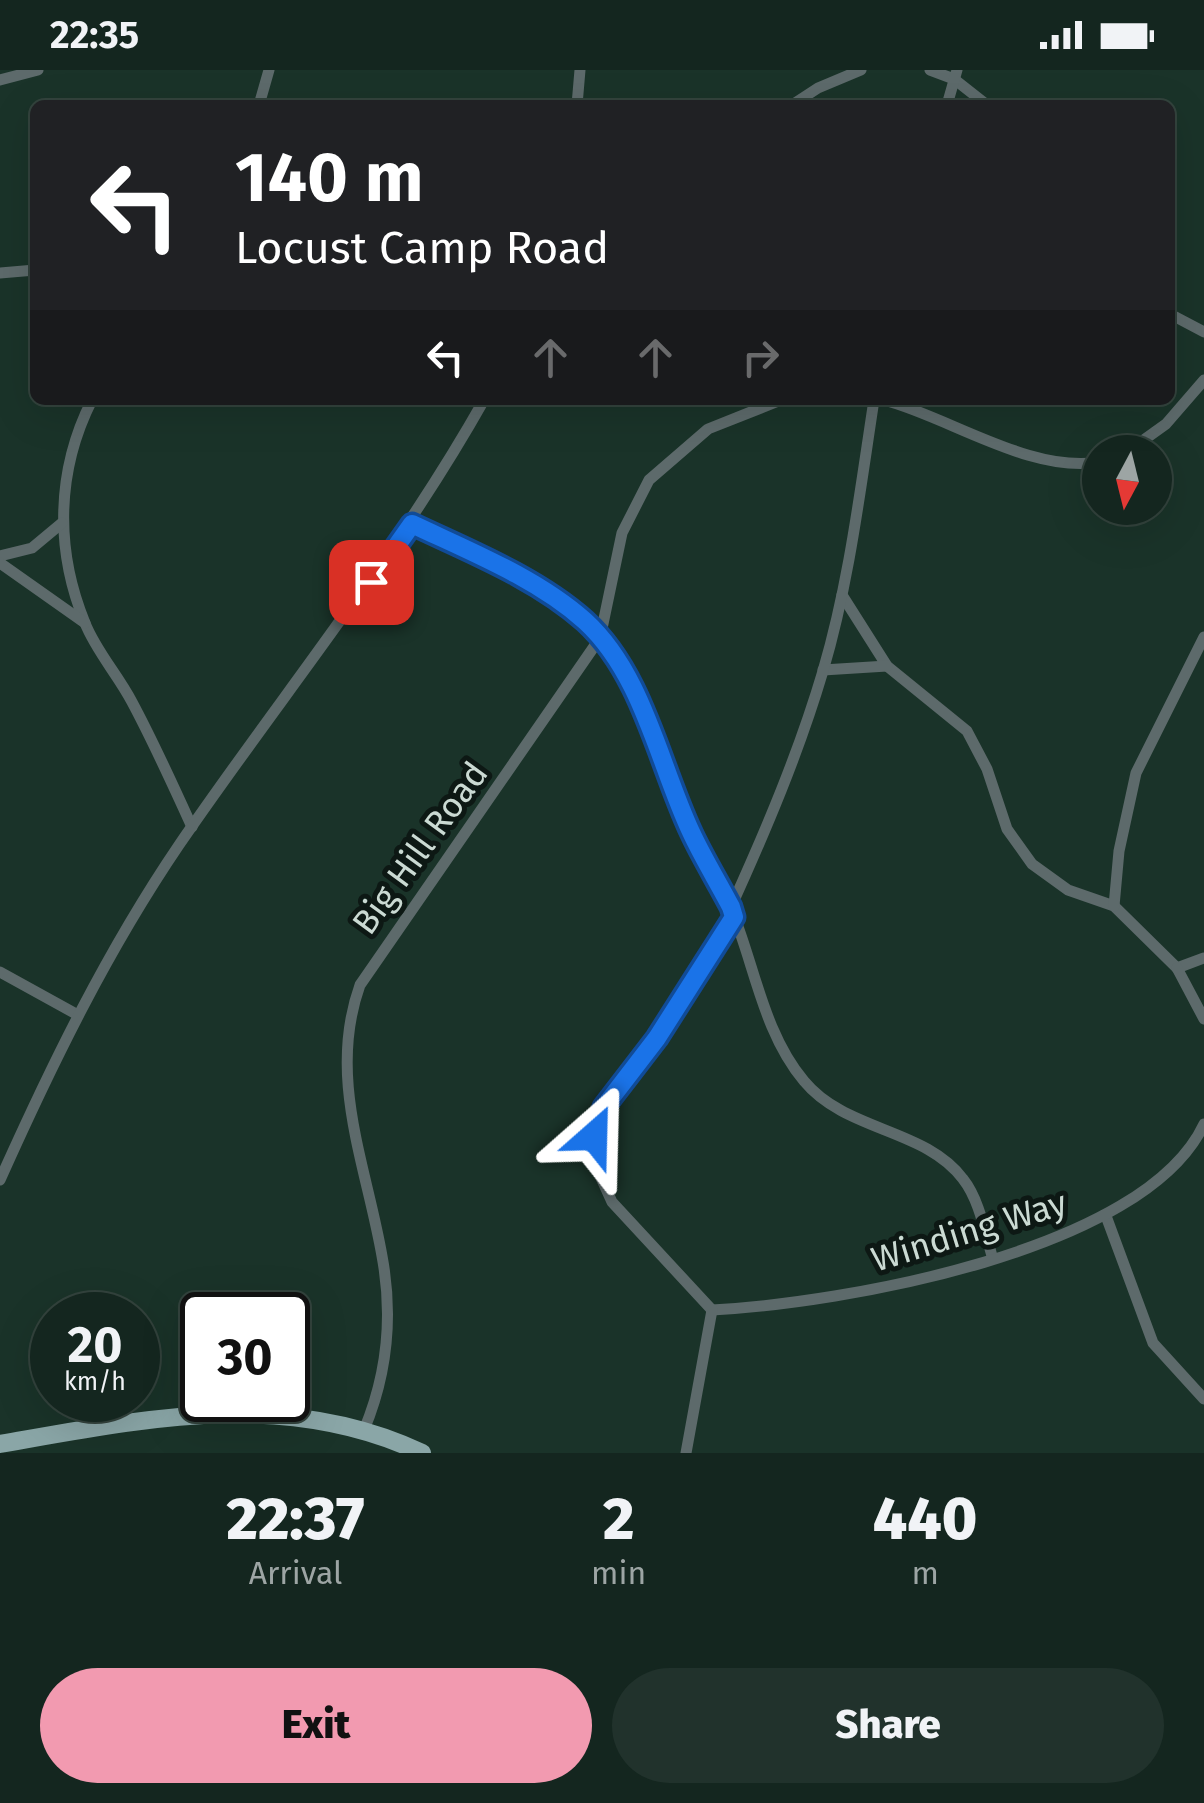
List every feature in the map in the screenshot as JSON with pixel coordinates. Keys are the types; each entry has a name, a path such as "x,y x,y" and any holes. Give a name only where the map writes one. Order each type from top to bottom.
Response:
{"main road":[{"path":"0,1444 207,1413 289,1414 364,1430 422,1453"}],"street":[{"path":"0,80 38,70"},
{"path":"261,100 270,70"},
{"path":"577,100 580,70"},
{"path":"800,100 861,70"},
{"path":"930,70 956,74 981,100"},
{"path":"948,100 956,74"},
{"path":"0,273 30,270"},
{"path":"1175,317 1204,332"},
{"path":"1151,435 1166,424 1204,380"},
{"path":"90,405 68,466 62,523 85,622 130,698 192,827"},
{"path":"0,1180 78,1015 192,827 412,524 481,405"},
{"name":"Big Hill Road","path":"364,1430 382,1383 386,1299 383,1258 346,1080 351,1010 372,961 533,739 600,638 622,533 649,480 708,429 768,405"},
{"path":"686,1453 712,1310 612,1202 597,1169 594,1136 604,1107 657,1038 732,912 772,817 823,670 842,594 873,405"},
{"path":"897,405 1018,450 1082,462"},
{"path":"0,559 32,548 62,523"},
{"path":"412,524 538,588 582,619 600,638 633,691 691,833 732,912 775,1035 805,1082 848,1116 936,1154 952,1165 970,1189 992,1256"},
{"path":"0,559 85,622"},
{"path":"842,594 887,666 967,731 987,769 1007,829 1032,864 1068,890 1114,906 1177,968 1204,1019"},
{"path":"1114,906 1133,784 1204,636"},
{"path":"823,670 887,666"},
{"path":"1177,968 1204,958"},
{"path":"0,972 78,1015"},
{"name":"Winding Way","path":"712,1310 888,1288 1106,1216 1174,1165 1204,1124"},
{"path":"1106,1216 1154,1342 1204,1399"}],"route":[{"path":"371,582 412,524 538,588 582,619 613,657 633,691 691,833 731,907 734,917 657,1038 604,1107 594,1136"}]}
